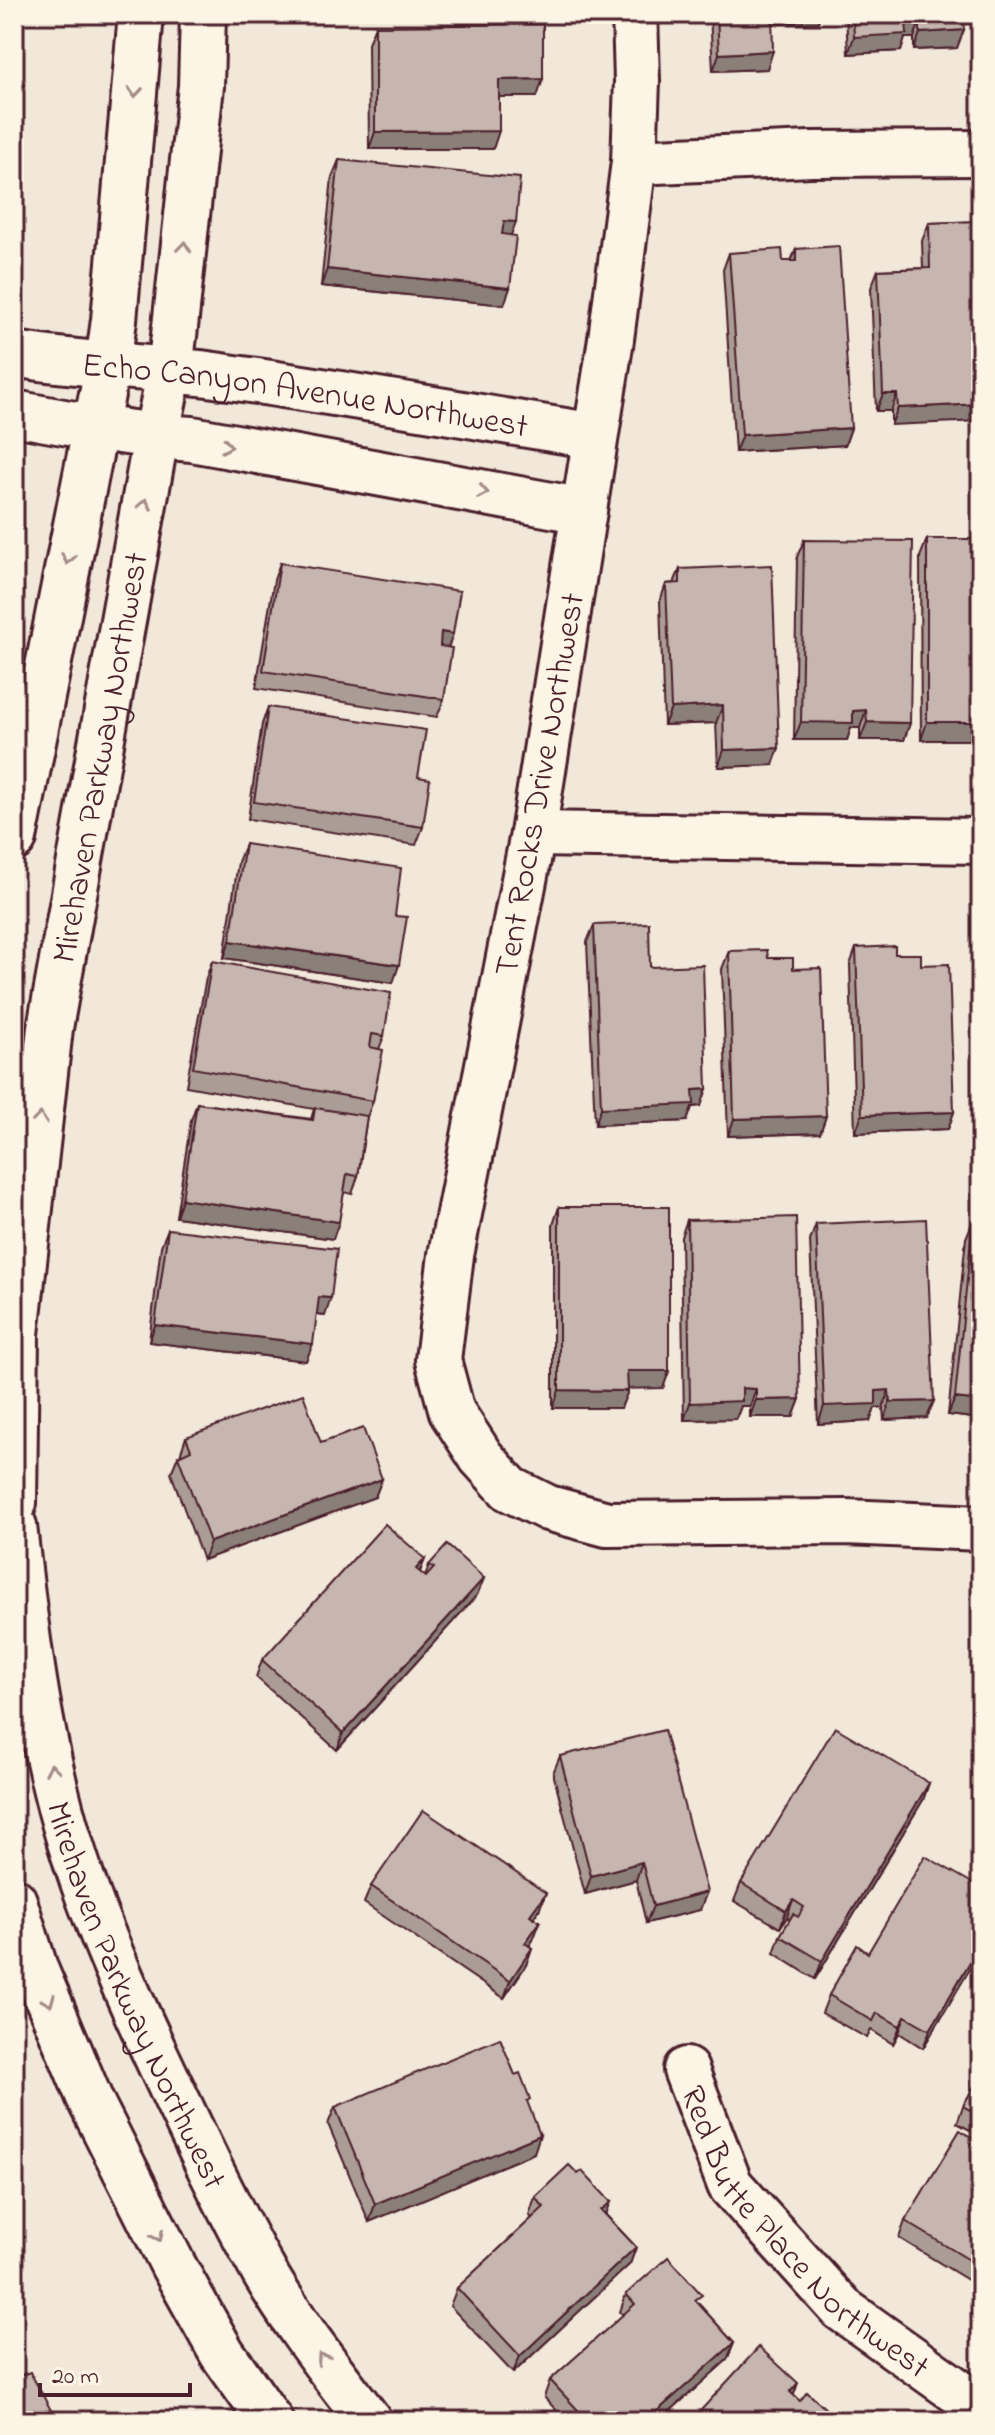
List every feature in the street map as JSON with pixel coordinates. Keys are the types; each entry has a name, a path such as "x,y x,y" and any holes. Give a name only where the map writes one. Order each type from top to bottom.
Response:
{"street":[{"name":"Mirehaven Parkway Northwest","path":"14,838 108,364 141,14"},
{"name":"Mirehaven Parkway Northwest","path":"14,1503 16,1334 50,1028 170,370 201,86 203,14"},
{"name":"Tent Rocks Drive Northwest","path":"635,14 637,81 634,162 611,339 533,834 451,1255 438,1360 452,1412 481,1457 510,1489 548,1508 607,1524 846,1522 981,1528"},
{"path":"634,162 811,154 981,153"},
{"name":"Echo Canyon Avenue Northwest","path":"14,354 56,361 170,370 594,436"},
{"name":"Echo Canyon Avenue Northwest","path":"14,413 156,437 192,439 584,511"},
{"path":"533,834 981,841"},
{"name":"Mirehaven Parkway Northwest","path":"14,1526 27,1643 57,1796 92,1909 142,2026 265,2274 325,2364 369,2421"},
{"path":"14,1901 36,1971 91,2102 173,2265 222,2353 270,2421"},
{"name":"Red Butte Place Northwest","path":"686,2070 730,2185 842,2309 981,2408"}],"building":[{"path":"717,14 772,14 773,51 719,54"},
{"path":"853,14 963,14 964,30 920,33 920,21 906,21 907,34 854,37"},
{"path":"543,24 543,79 499,80 499,131 375,132 375,26"},
{"path":"339,160 520,178 516,222 504,221 502,234 516,236 510,288 327,269"},
{"path":"981,221 981,404 898,408 897,394 883,394 878,270 930,268 929,223"},
{"path":"839,246 851,428 742,435 729,253 782,249 783,261 796,261 796,249"},
{"path":"927,539 981,539 980,722 927,722"},
{"path":"804,540 913,541 910,723 867,722 866,710 853,711 853,723 801,722"},
{"path":"280,563 460,591 453,634 441,632 440,646 452,648 444,699 263,671"},
{"path":"772,565 779,748 724,750 723,705 671,708 666,584 680,583 680,569"},
{"path":"268,707 426,730 418,777 430,779 423,827 254,802"},
{"path":"245,844 401,868 395,916 407,917 399,965 230,941"},
{"path":"649,923 650,967 703,965 707,1089 693,1090 694,1104 601,1108 594,925"},
{"path":"895,946 895,954 921,954 921,965 949,964 954,1112 862,1115 856,948"},
{"path":"767,950 768,958 793,958 793,969 821,968 826,1116 734,1119 729,951"},
{"path":"212,961 391,993 384,1036 372,1034 370,1047 383,1050 373,1101 193,1068"},
{"path":"197,1103 313,1120 315,1108 367,1116 358,1176 347,1174 339,1222 182,1199"},
{"path":"559,1207 669,1207 669,1371 627,1371 628,1391 559,1390"},
{"path":"796,1217 800,1399 756,1400 756,1389 742,1388 742,1401 690,1403 687,1220"},
{"path":"926,1219 934,1401 890,1402 889,1390 876,1391 876,1404 824,1406 816,1224"},
{"path":"973,1221 981,1221 981,1401 955,1398"},
{"path":"168,1229 337,1249 331,1298 319,1297 313,1344 155,1325"},
{"path":"303,1394 321,1443 363,1428 382,1479 210,1542 178,1456 191,1450 186,1437"},
{"path":"385,1524 425,1559 416,1569 426,1577 434,1568 429,1565 447,1545 484,1578 343,1733 262,1660"},
{"path":"835,1727 929,1783 822,1961 780,1936 793,1914 798,1917 804,1907 793,1900 786,1911 741,1883"},
{"path":"664,1730 707,1892 653,1906 642,1862 591,1876 560,1756"},
{"path":"423,1810 546,1893 530,1915 540,1922 525,1943 532,1948 510,1981 371,1886"},
{"path":"925,1856 981,1888 981,1943 930,2030 905,2016 900,2026 877,2013 873,2021 829,1995 857,1945 868,1953"},
{"path":"500,2038 515,2075 520,2073 540,2135 375,2204 335,2107"},
{"path":"981,2074 981,2116 963,2106"},
{"path":"960,2130 981,2143 981,2267 905,2221"},
{"path":"569,2165 578,2174 582,2171 611,2202 601,2210 636,2247 520,2356 457,2288 544,2207 535,2197"},
{"path":"668,2257 702,2295 695,2300 734,2343 646,2421 588,2421 550,2380 635,2304 626,2294"},
{"path":"759,2347 798,2383 790,2392 800,2401 807,2392 839,2421 691,2421"},
{"path":"14,2362 22,2375 30,2372 52,2412 35,2421 14,2421"}]}
